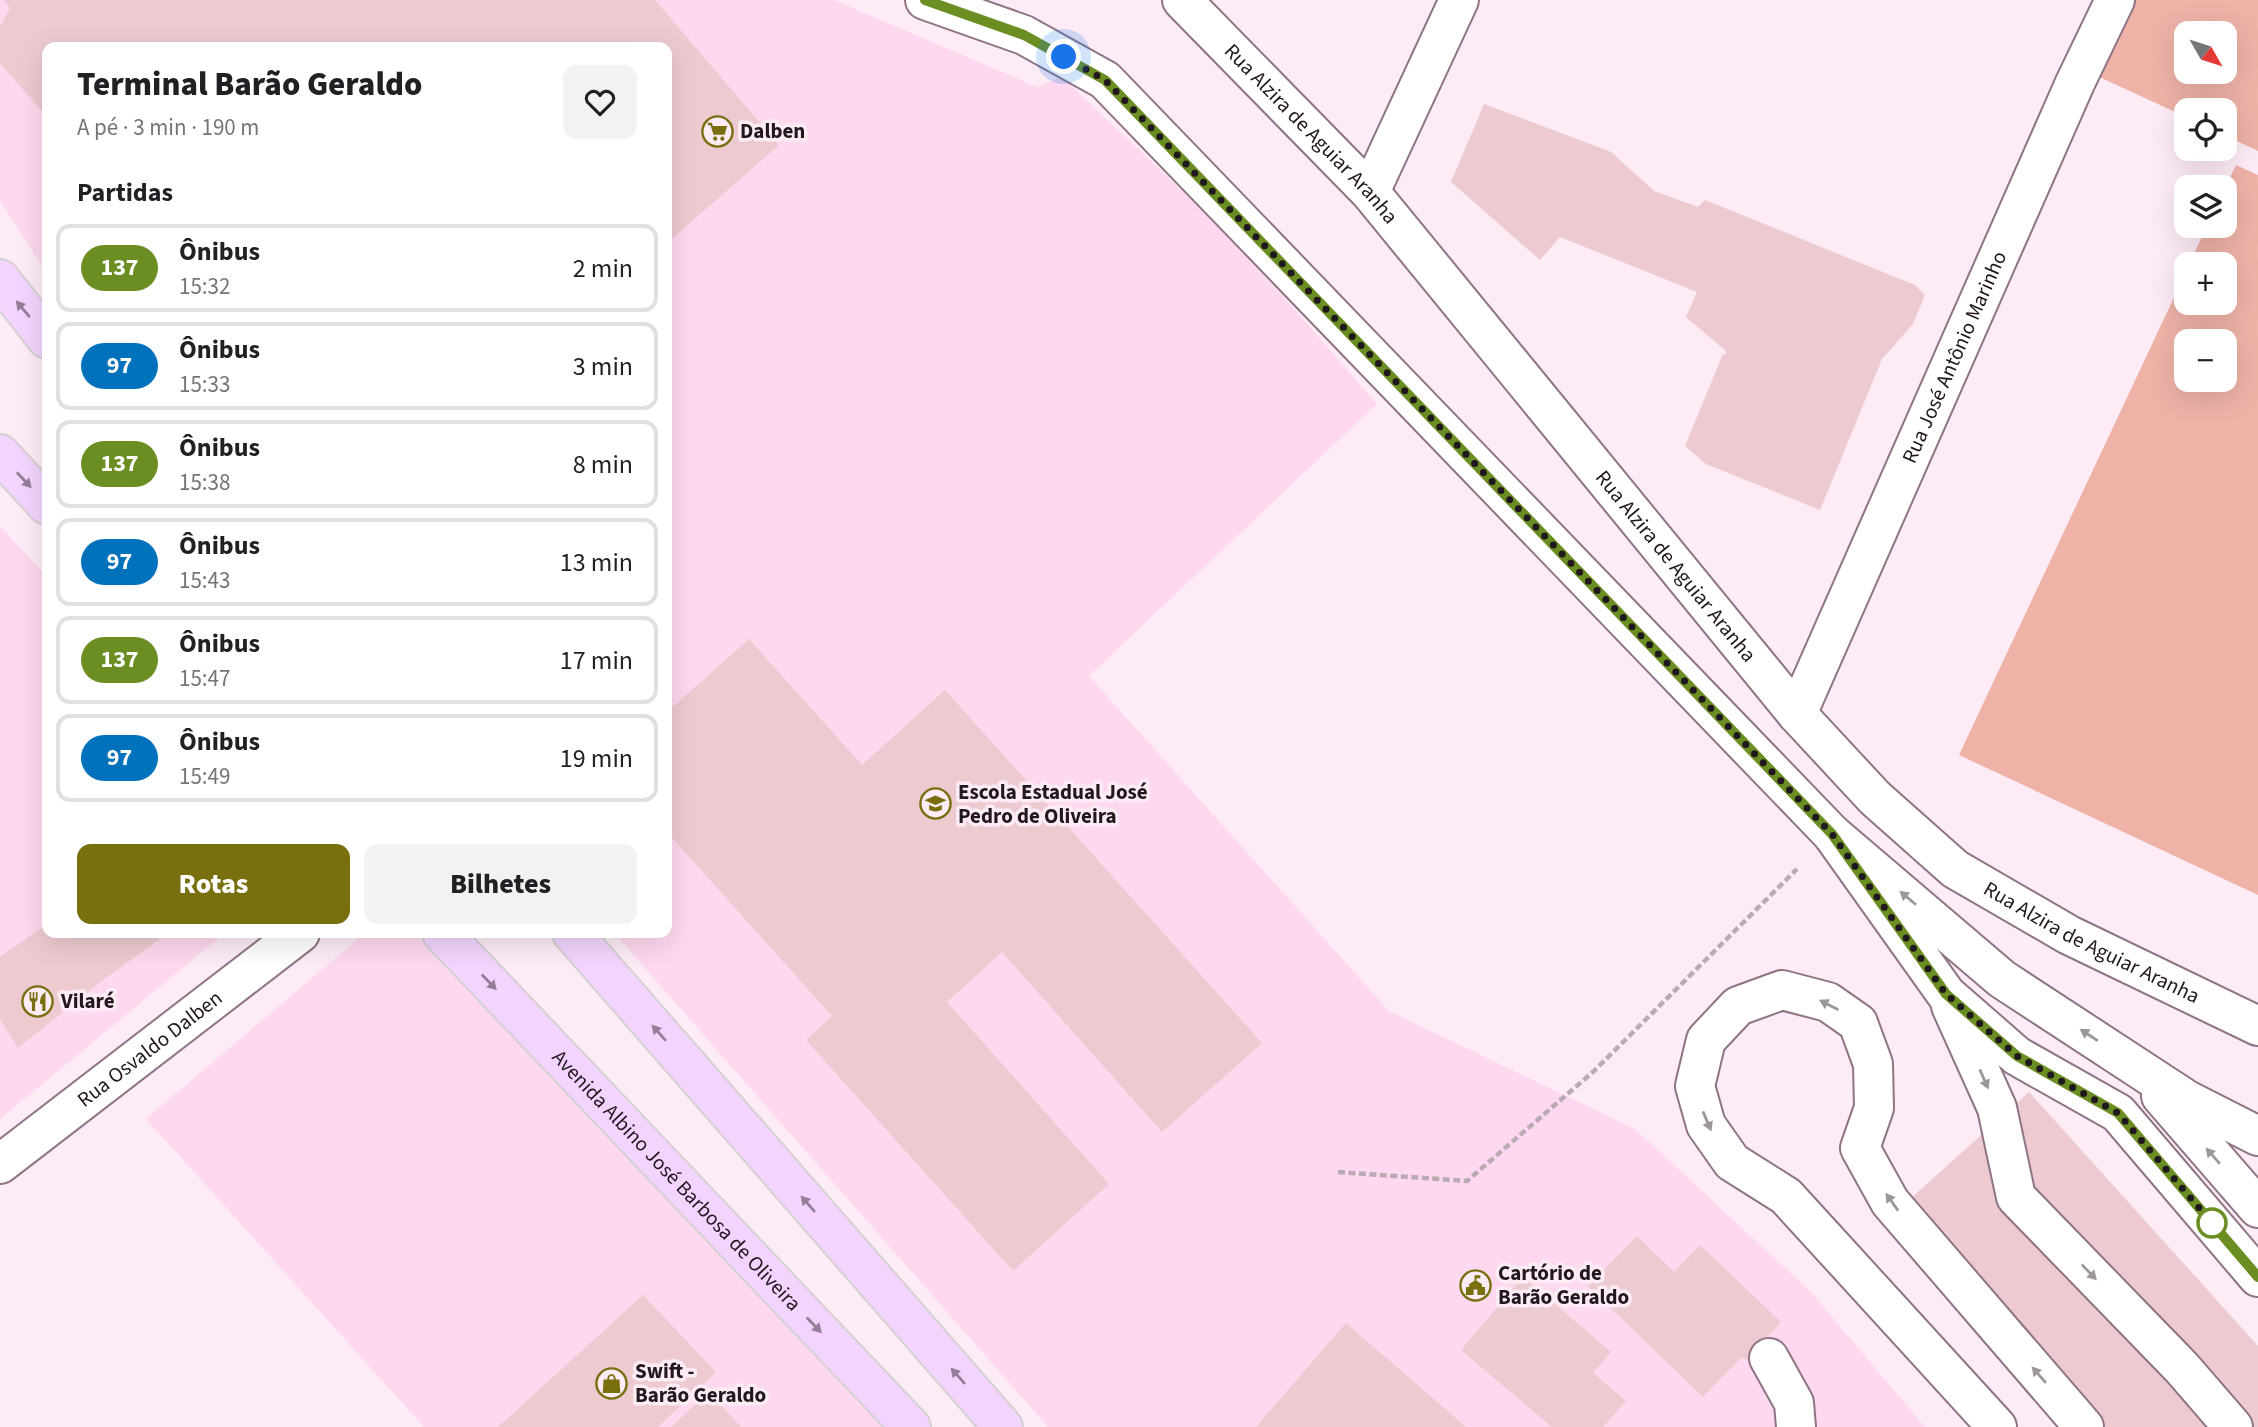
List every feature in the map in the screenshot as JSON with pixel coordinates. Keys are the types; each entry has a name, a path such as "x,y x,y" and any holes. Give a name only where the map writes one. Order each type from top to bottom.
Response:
{"main road":[{"path":"0,279 42,333"},
{"path":"0,454 42,500"},
{"name":"Avenida Albino José Barbosa de Oliveira","path":"447,938 911,1427"},
{"path":"576,938 1003,1427"}],"street":[{"path":"925,0 1024,17 1105,80 1832,834 2002,979 2187,1100 2258,1136"},
{"name":"Rua Alzira de Aguiar Aranha","path":"1182,0 1370,192 1797,714 1875,798 1955,869 2069,934 2258,1026"},
{"path":"1370,192 1459,0"},
{"name":"Rua José Antônio Marinho","path":"1797,714 2074,83 2115,0"},
{"path":"1832,834 1946,994 1997,1108 2016,1197 2182,1368 2233,1427"},
{"name":"Rua Osvaldo Dalben","path":"0,1164 294,938"},
{"path":"1997,1427 1786,1196 1732,1162 1706,1125 1695,1086 1706,1040 1738,1006 1782,990 1828,1002 1858,1023 1873,1064 1874,1108 1860,1148 1890,1202 2084,1427"},
{"path":"1946,994 2017,1056 2118,1113 2258,1278"},
{"path":"2135,1066 2258,1208"},
{"path":"1769,1358 1794,1403 1796,1427"}],"path":[{"path":"1338,1172 1467,1181 1594,1071 1832,834"}],"shaded area":[{"name":"Escola Estadual José Pedro de Oliveira","path":"0,0 834,0 1037,87 1062,77 1195,203 1289,303 1377,404 1089,676 1389,1011 1635,1129 1810,1291 1925,1427 1048,1427 618,938 672,938 672,42 42,42 42,265 0,201"},
{"path":"2131,0 2258,0 2258,151 2237,141 2237,98 2174,98 2174,111 2095,75"},
{"path":"2236,165 2258,175 2258,895 1959,755 2174,298 2174,315 2237,315 2237,252 2195,252 2201,238 2237,238 2237,175 2231,175"},
{"path":"0,526 42,572 42,938 219,938 0,1119"},
{"path":"359,938 420,938 884,1427 424,1427 146,1119"}],"building":[{"name":"Dalben","path":"4,0 655,0 779,145 672,239 672,42 42,42 42,111 0,63 0,27 10,8"},
{"path":"1484,104 1611,152 1654,191 1698,207 1705,200 1915,285 1925,295 1913,324 1882,359 1820,510 1706,464 1685,446 1722,356 1727,352 1686,317 1697,292 1560,237 1540,260 1451,182"},
{"path":"749,639 862,765 945,690 1262,1043 1162,1132 1002,952 947,1002 1109,1184 1013,1271 806,1040 832,1016 672,838 672,708"},
{"name":"Vilaré","path":"42,928 42,938 161,938 99,983 18,1048 0,1019 0,957"},
{"path":"2029,1092 2258,1346 2258,1427 2079,1427 1890,1217"},
{"path":"1637,1236 1674,1272 1700,1245 1781,1322 1746,1360 1742,1357 1703,1397 1588,1286"},
{"path":"1523,1277 1611,1352 1593,1373 1626,1401 1603,1427 1552,1427 1461,1350"},
{"path":"643,1295 716,1372 658,1427 498,1427"},
{"path":"1346,1323 1466,1427 1256,1427"},
{"path":"709,1392 741,1427 671,1427"}],"bus line":[{"name":"137","path":"925,0 1024,35 1105,80 1832,834 1946,994 2017,1056 2118,1113 2258,1277"}],"place":[{"name":"Dalben","path":"717,131"},
{"name":"Escola Estadual José Pedro de Oliveira","path":"935,804"},
{"name":"Vilaré","path":"38,1001"},
{"name":"Cartório de Barão Geraldo","path":"1475,1285"},
{"name":"Swift - Barão Geraldo","path":"612,1383"}],"route":[{"path":"1064,57 1105,80 1832,834 1946,994 2017,1056 2118,1113 2212,1223"}]}
